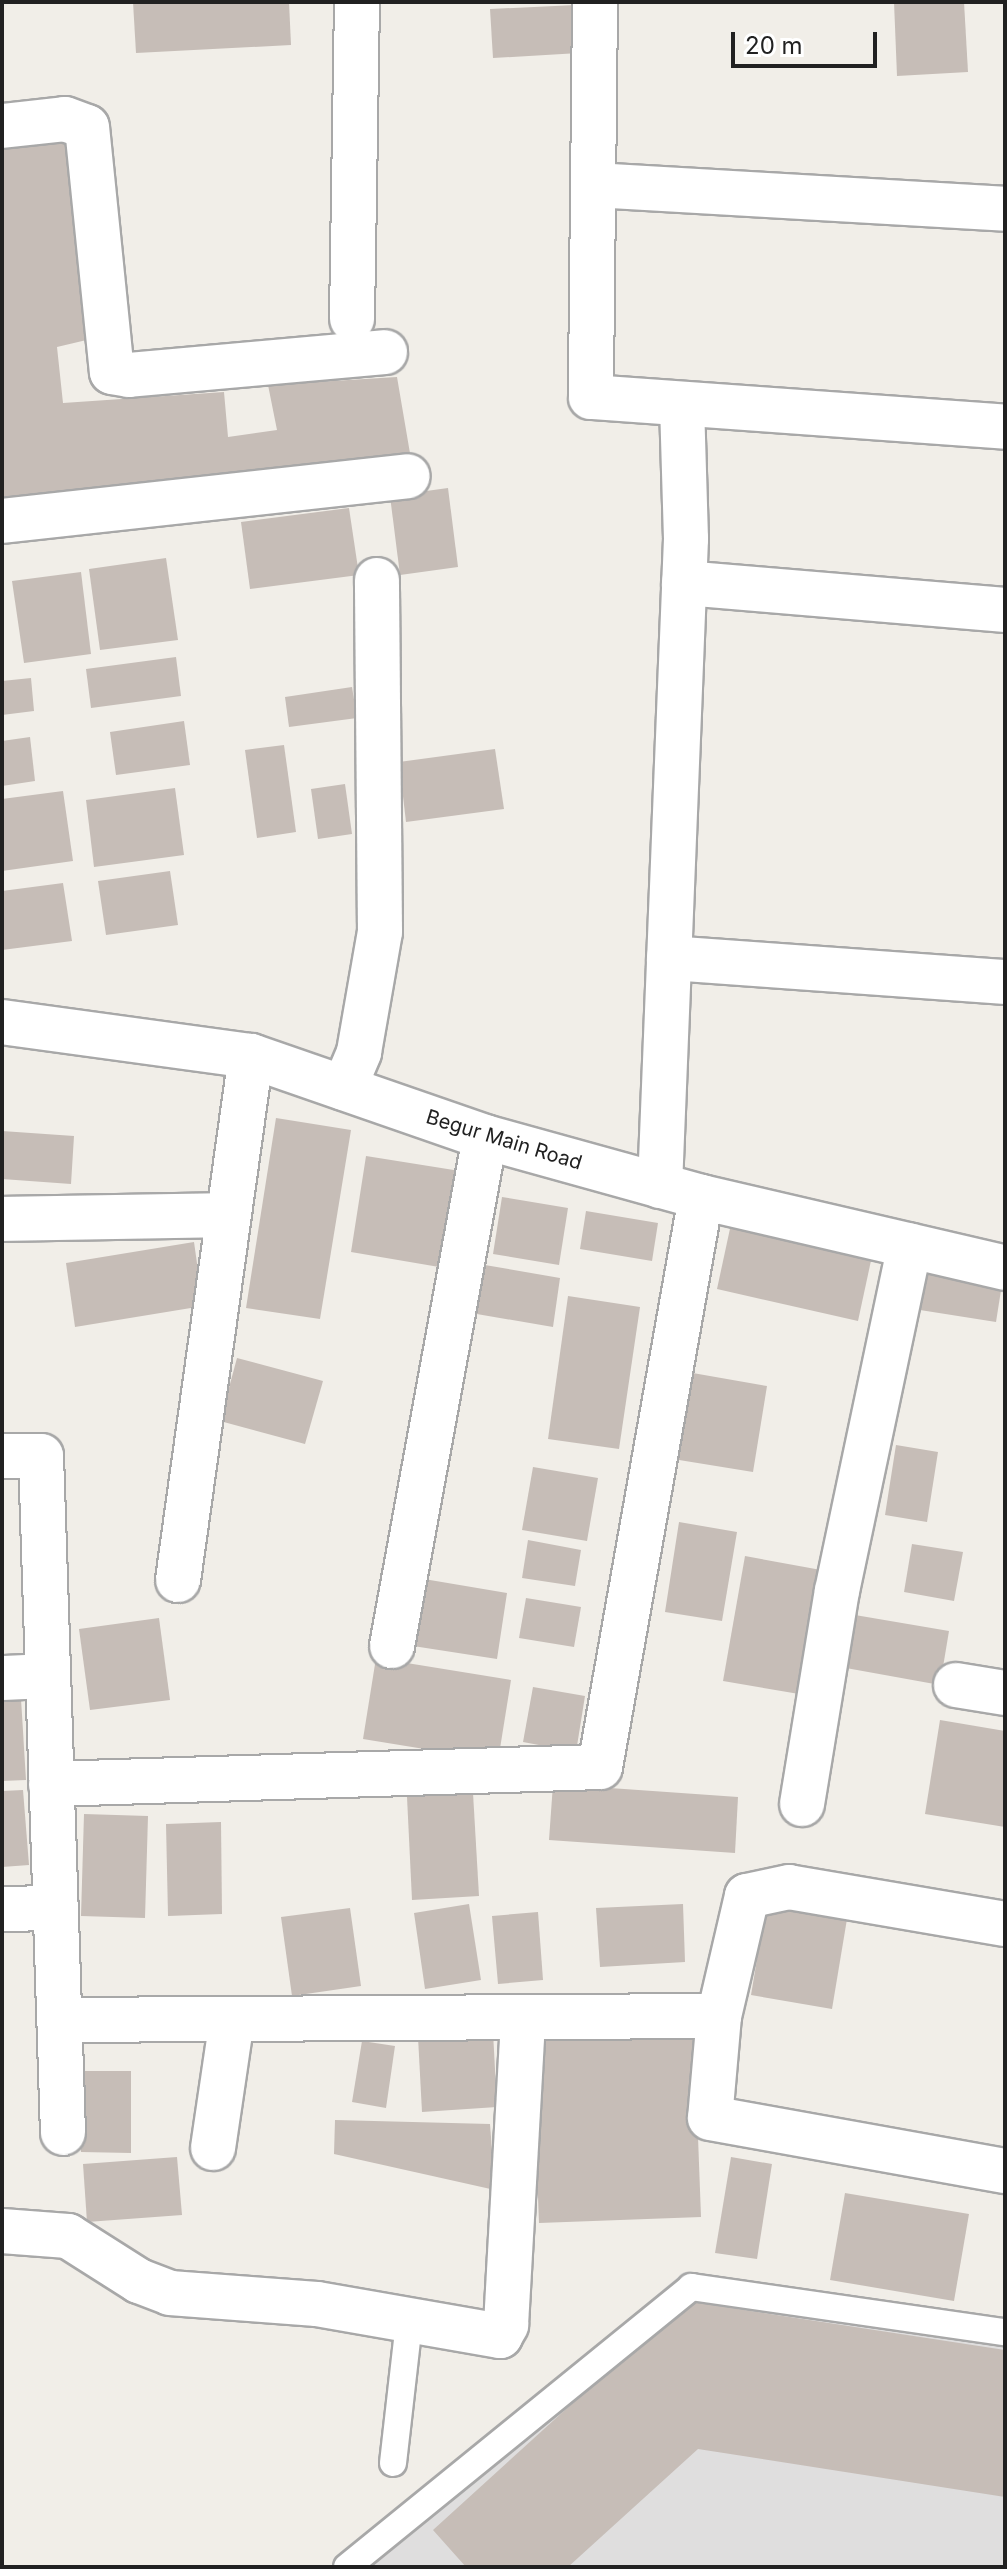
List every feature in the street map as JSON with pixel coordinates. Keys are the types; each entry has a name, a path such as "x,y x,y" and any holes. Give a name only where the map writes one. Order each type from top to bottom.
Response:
{"street":[{"path":"352,319 357,2"},
{"path":"595,2 591,397 1005,427"},
{"path":"2,126 65,119 87,127 112,372 129,375 385,352"},
{"path":"594,185 1005,209"},
{"path":"660,1186 684,583 682,404"},
{"path":"2,521 408,476"},
{"path":"344,1088 359,1052 380,932 377,580"},
{"path":"684,583 1005,610"},
{"path":"669,958 1005,982"},
{"name":"Begur Main Road","path":"2,1022 251,1056 485,1137 701,1197 1005,1268"},
{"path":"178,1580 226,1215 251,1056"},
{"path":"392,1646 485,1137"},
{"path":"51,1784 600,1767 701,1197"},
{"path":"2,1219 226,1215"},
{"path":"802,1804 837,1591 910,1246"},
{"path":"2,1456 41,1456 63,2133"},
{"path":"2,1678 47,1676"},
{"path":"956,1685 1005,1693"},
{"path":"1005,1924 789,1887 747,1896 719,2016 710,2118 1005,2171"},
{"path":"2,1909 56,1908"},
{"path":"59,2020 719,2016"},
{"path":"2,2231 35,2230 68,2236 139,2281 170,2293 317,2304 490,2338 500,2336 506,2325 523,2017"},
{"path":"213,2148 232,2020"}],"lane":[{"path":"347,2567 691,2287 1005,2332"},
{"path":"393,2463 409,2322"}],"shaded area":[{"path":"684,2272 1005,2318 1005,2567 333,2567"}],"building":[{"path":"133,2 289,2 291,45 136,53"},
{"path":"894,2 964,2 968,72 897,76"},
{"path":"576,5 579,53 493,58 490,9"},
{"path":"74,136 95,338 57,347 63,403 224,392 228,437 277,430 268,385 397,377 412,465 2,510 2,144"},
{"path":"448,488 458,567 400,575 390,496"},
{"path":"349,508 359,575 250,589 241,522"},
{"path":"166,558 178,640 100,650 89,569"},
{"path":"81,572 91,654 24,663 12,581"},
{"path":"176,657 181,696 91,708 86,669"},
{"path":"31,678 34,711 2,715 2,681"},
{"path":"352,687 357,718 289,727 285,697"},
{"path":"184,721 190,765 116,775 110,732"},
{"path":"30,737 35,781 2,786 2,741"},
{"path":"284,745 296,832 257,838 245,750"},
{"path":"495,749 504,809 406,822 399,762"},
{"path":"345,784 352,834 318,839 311,789"},
{"path":"175,788 184,855 94,867 86,800"},
{"path":"63,791 73,861 2,871 2,799"},
{"path":"170,871 178,925 106,935 98,881"},
{"path":"63,883 72,941 2,950 2,891"},
{"path":"276,1118 351,1130 320,1319 246,1308"},
{"path":"2,1131 74,1136 71,1184 2,1179"},
{"path":"366,1156 460,1171 445,1268 351,1252"},
{"path":"502,1197 568,1208 559,1265 493,1254"},
{"path":"586,1211 658,1223 652,1261 580,1249"},
{"path":"731,1224 872,1256 858,1321 717,1289"},
{"path":"194,1242 203,1306 75,1327 66,1263"},
{"path":"479,1264 560,1278 553,1327 471,1313"},
{"path":"926,1272 1002,1284 996,1322 920,1310"},
{"path":"568,1296 640,1307 619,1449 548,1439"},
{"path":"237,1358 323,1381 305,1444 220,1421"},
{"path":"687,1372 767,1386 753,1472 673,1459"},
{"path":"896,1445 938,1452 927,1522 885,1515"},
{"path":"533,1467 598,1478 587,1541 522,1530"},
{"path":"679,1522 737,1532 722,1621 665,1612"},
{"path":"528,1540 581,1550 575,1586 522,1578"},
{"path":"912,1544 963,1552 954,1601 904,1592"},
{"path":"745,1556 821,1570 799,1694 723,1681"},
{"path":"424,1579 507,1593 497,1659 413,1646"},
{"path":"526,1598 581,1607 574,1647 519,1638"},
{"path":"855,1615 949,1631 940,1685 846,1668"},
{"path":"159,1618 170,1700 90,1710 79,1629"},
{"path":"376,1658 511,1680 498,1761 363,1739"},
{"path":"533,1687 585,1696 576,1752 523,1742"},
{"path":"21,1699 26,1780 2,1781 2,1700"},
{"path":"940,1720 1005,1731 1005,1827 925,1814"},
{"path":"553,1784 738,1797 735,1853 549,1840"},
{"path":"23,1790 29,1865 2,1867 2,1791"},
{"path":"473,1793 479,1896 412,1900 407,1797"},
{"path":"84,1814 148,1816 145,1918 81,1916"},
{"path":"221,1822 222,1914 168,1916 166,1824"},
{"path":"469,1904 481,1980 425,1989 414,1913"},
{"path":"683,1904 685,1962 600,1967 596,1908"},
{"path":"766,1906 847,1919 832,2009 751,1995"},
{"path":"350,1908 361,1986 292,1996 281,1917"},
{"path":"538,1912 543,1980 498,1984 492,1916"},
{"path":"694,2030 701,2217 539,2223 532,2036"},
{"path":"493,2032 497,2107 422,2112 418,2037"},
{"path":"362,2041 395,2046 386,2108 352,2102"},
{"path":"80,2071 131,2071 131,2153 81,2152"},
{"path":"335,2120 490,2124 495,2190 334,2154"},
{"path":"177,2157 182,2215 87,2222 83,2164"},
{"path":"731,2157 772,2164 757,2259 715,2253"},
{"path":"845,2193 969,2214 954,2301 830,2280"},
{"path":"685,2301 1005,2350 1005,2497 698,2449 568,2567 466,2567 433,2530"}]}
